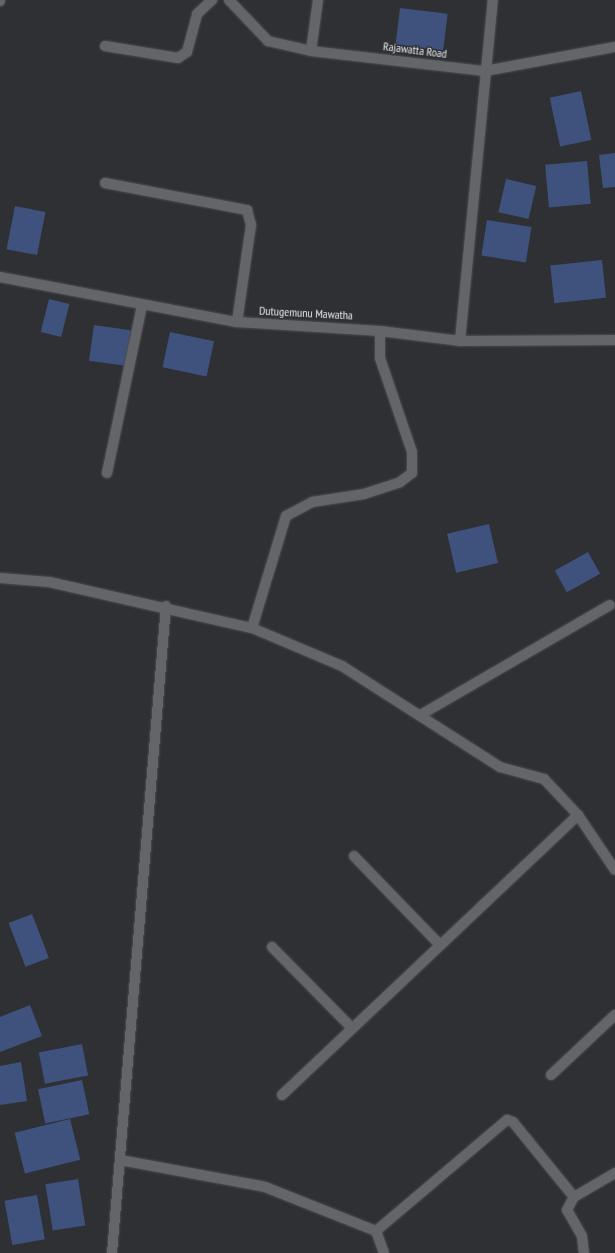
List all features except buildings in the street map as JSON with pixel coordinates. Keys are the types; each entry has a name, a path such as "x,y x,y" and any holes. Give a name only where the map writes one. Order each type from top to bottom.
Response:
{"street":[{"path":"105,46 178,58 187,52 197,14 212,0"},
{"name":"Rajawatta Road","path":"229,0 268,41 311,51 484,71 615,47"},
{"path":"311,51 318,0"},
{"path":"460,341 484,71 493,0"},
{"path":"105,183 247,210 252,225 237,322"},
{"name":"Dutugemunu Mawatha","path":"0,277 237,322 380,330 460,341 615,340"},
{"path":"107,473 142,305"},
{"path":"252,628 286,516 312,502 364,494 400,482 412,473 412,452 380,358 380,330"},
{"path":"0,578 49,582 166,606 252,628 342,666 422,714 500,767 544,779 578,815 615,870"},
{"path":"422,714 610,605"},
{"path":"112,1253 166,606"},
{"path":"282,1095 578,815"},
{"path":"354,856 440,945"},
{"path":"272,947 352,1028"},
{"path":"552,1076 615,1015"},
{"path":"376,1231 507,1120 513,1122 574,1197"},
{"path":"120,1160 265,1187 376,1231 384,1253"},
{"path":"584,1253 582,1236 567,1210 574,1197 615,1173"}]}
